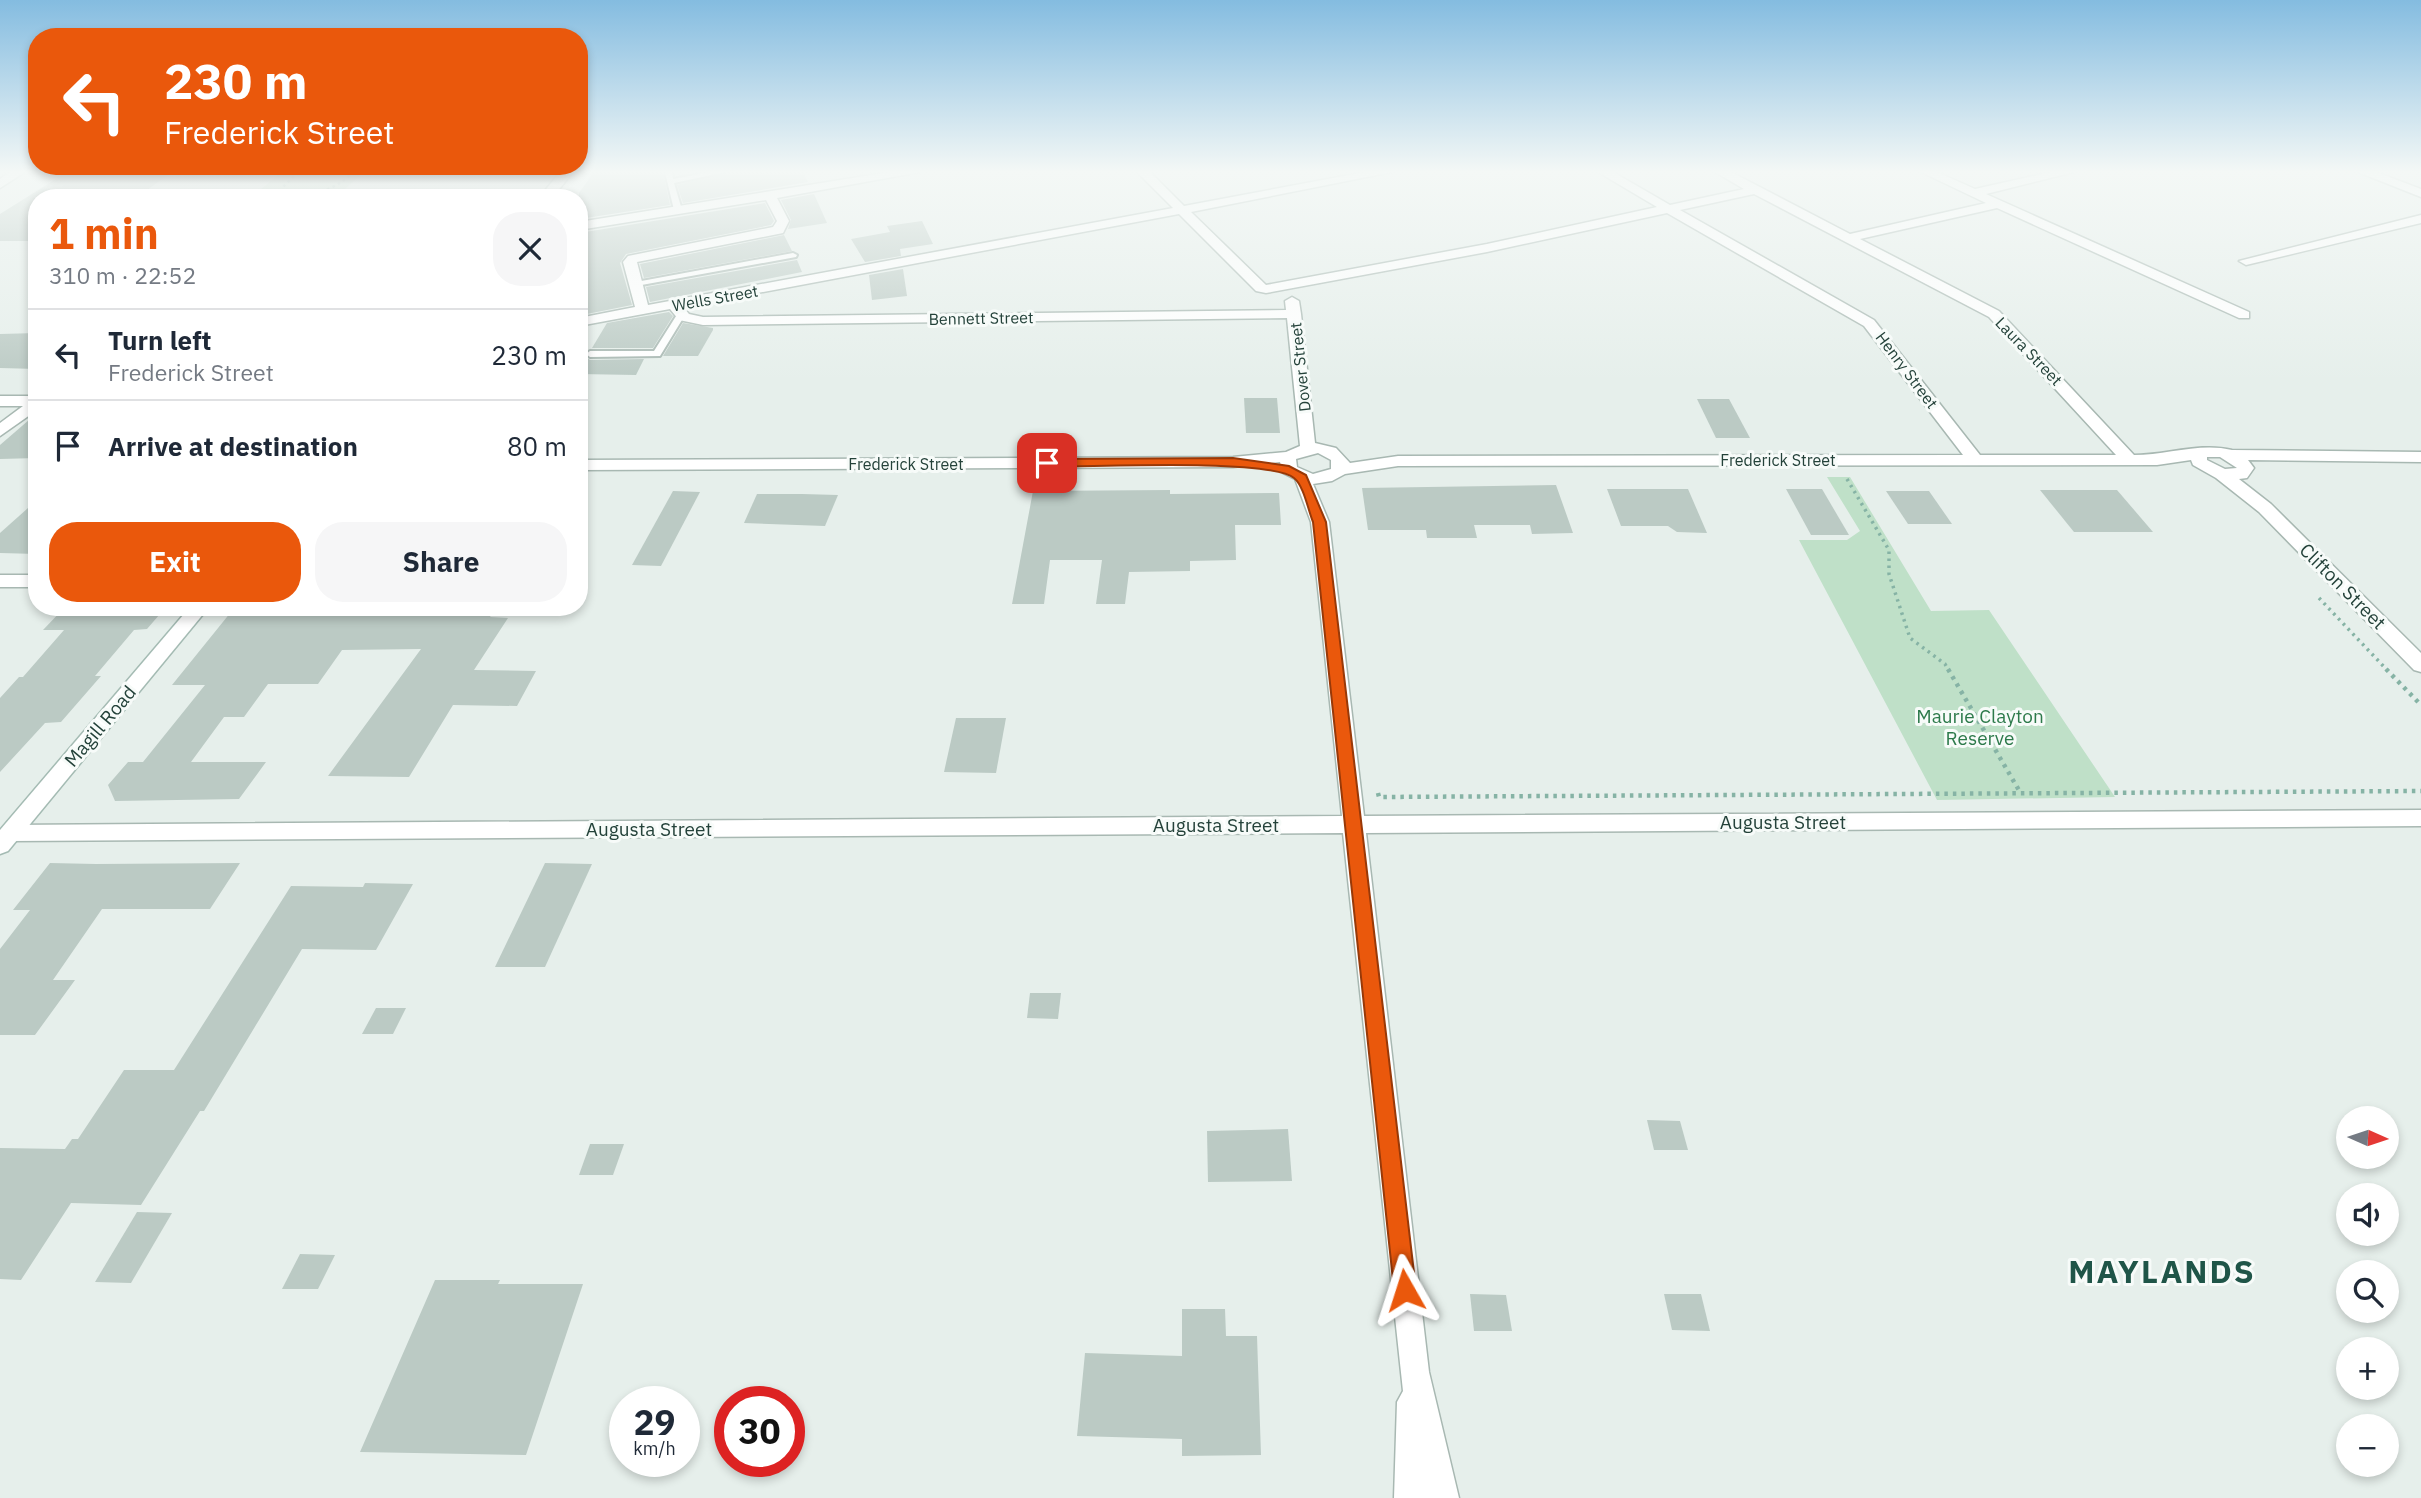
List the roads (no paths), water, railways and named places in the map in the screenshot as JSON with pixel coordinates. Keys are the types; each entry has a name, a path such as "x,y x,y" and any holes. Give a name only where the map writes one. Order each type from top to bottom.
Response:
{"street":[{"path":"643,312 630,262 638,255 711,242"},
{"name":"Wells Street","path":"588,321 643,312 678,310 1026,242"},
{"path":"1215,242 1261,288 1287,287 1508,242"},
{"name":"Henry Street","path":"1727,242 1869,323 1975,460"},
{"name":"Laura Street","path":"1851,242 1994,314 2129,459"},
{"path":"2083,242 2244,315"},
{"path":"2246,261 2326,242"},
{"name":"Dover Street","path":"1287,287 1294,314 1308,449"},
{"name":"Bennett Street","path":"678,310 690,320 716,321 1294,314"},
{"path":"0,401 28,401"},
{"path":"0,431 28,408"},
{"path":"1308,449 1294,467 1320,522 1414,1372 1443,1498"},
{"name":"Frederick Street","path":"1308,449 1398,461 2129,459 2157,460 2218,472"},
{"name":"Frederick Street","path":"2157,460 2211,451 2230,455"},
{"path":"1320,522 1334,473 1342,464 1333,453"},
{"name":"Clifton Street","path":"2199,454 2199,462 2218,472 2265,508 2421,665"},
{"path":"2230,455 2292,458 2421,457"},
{"path":"2230,455 2245,470"},
{"path":"2218,472 2245,470 2292,458"},
{"name":"Frederick Street","path":"588,465 1233,462 1334,473 1398,461"},
{"name":"Clifton Street","path":"2245,470 2265,508"},
{"path":"0,581 28,581"},
{"name":"Magill Road","path":"5,839 192,616"},
{"name":"Augusta Street","path":"5,839 1354,824 2421,818"},
{"path":"1410,1498 1414,1372"}],"lane":[{"path":"636,284 793,255"},
{"path":"590,354 657,354 678,310"}],"district":[{"name":"MAYLANDS","path":"2162,1272"}],"park label":[{"name":"Maurie Clayton Reserve","path":"1980,727"}]}
